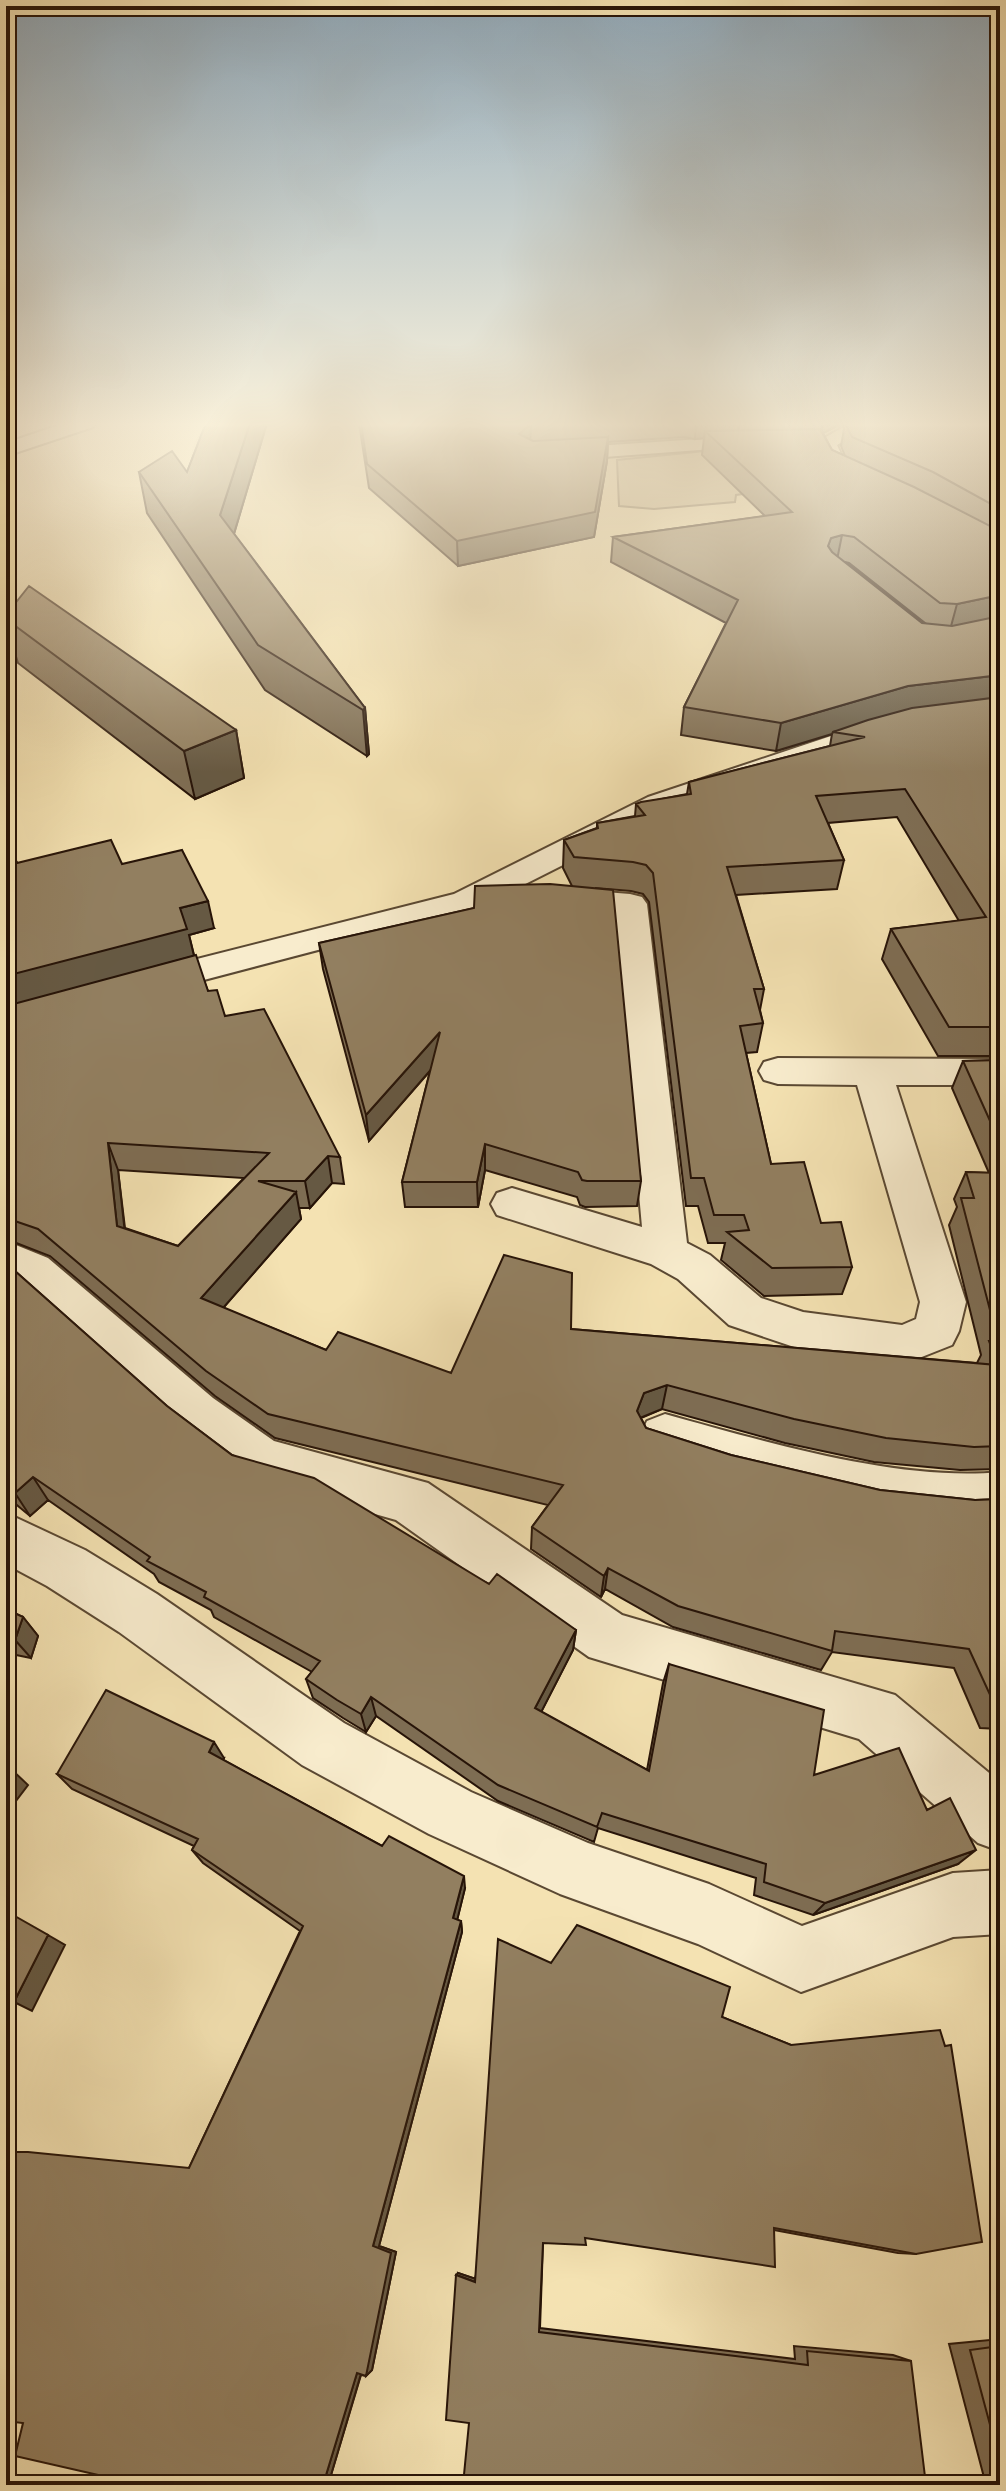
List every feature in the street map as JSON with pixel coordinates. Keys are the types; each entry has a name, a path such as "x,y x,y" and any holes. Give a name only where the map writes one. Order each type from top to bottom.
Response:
{"street":[{"path":"112,993 466,901 659,804 889,729 1000,712"},
{"path":"485,892 630,904 666,1252"},
{"path":"778,1071 1000,1072"},
{"path":"512,1204 666,1252 694,1267 745,1312 803,1331 904,1345 936,1331 943,1302 872,1071"},
{"path":"6,1258 32,1270 196,1413 260,1460 410,1500 609,1638 875,1715 1000,1821"},
{"path":"661,1434 814,1476 900,1490 983,1497 1000,1495"},
{"path":"6,1537 66,1568 138,1613 323,1744 450,1813 582,1872 709,1916 801,1959 953,1905 1000,1902"}],"building":[{"path":"185,539 238,539 365,708 363,710 258,645"},
{"path":"617,539 831,539 828,546 832,552 922,623 952,626 1000,616 1000,675 908,686 781,723 684,707 738,600"},
{"path":"857,539 1000,539 1000,595 957,604 940,603"},
{"path":"29,586 236,730 184,751 6,619"},
{"path":"1000,697 1000,1027 949,1027 891,929 986,917 905,789 816,796 844,860 727,867 764,989 754,989 763,1023 740,1026 771,1164 804,1162 821,1223 841,1222 852,1267 772,1268 727,1232 749,1230 744,1215 714,1215 704,1178 691,1178 653,873 646,865 633,862 574,857 564,840 598,828 597,823 645,815 636,804 641,802 691,794 689,782 865,737 833,732 868,720 912,708"},
{"path":"8,839 17,863 111,840 122,864 182,850 208,901 180,908 187,929 6,976"},
{"path":"550,884 613,890 641,1181 582,1180 578,1172 485,1144 477,1182 402,1182 440,1032 366,1115 319,943 474,908 475,886"},
{"path":"196,955 208,991 217,990 225,1016 264,1009 340,1157 328,1156 305,1181 258,1181 296,1192 201,1298 326,1350 338,1332 451,1373 504,1255 572,1273 571,1329 998,1365 989,1341 998,1341 961,1198 974,1198 966,1172 1000,1173 1000,1446 974,1447 886,1438 794,1419 667,1385 644,1393 637,1411 646,1428 731,1455 880,1490 975,1500 1000,1499 1000,1710 997,1710 969,1649 835,1631 832,1651 678,1606 608,1568 604,1576 532,1527 563,1485 268,1414 206,1371 38,1229 6,1218 6,1006","holes":["108,1143 269,1153 178,1246 117,1226"]},
{"path":"1000,1060 1000,1143 963,1061"},
{"path":"6,1263 167,1406 232,1455 314,1478 489,1584 497,1574 576,1630 535,1708 649,1771 669,1664 824,1710 814,1775 899,1748 927,1810 950,1798 976,1850 825,1903 764,1882 766,1864 602,1813 597,1827 498,1785 371,1697 361,1714 337,1700 306,1679 320,1661 204,1597 206,1592 147,1561 150,1557 33,1477 15,1493 6,1486"},
{"path":"6,1609 23,1617 15,1640 6,1638"},
{"path":"106,1690 214,1742 209,1752 382,1846 389,1836 464,1876 453,1918 461,1921 373,2246 391,2253 366,2376 357,2373 323,2485 142,2485 15,2456 23,2423 6,2421 6,2152 189,2168 303,1926 192,1850 198,1839 57,1774"},
{"path":"6,1911 48,1935 14,2002 6,1998"},
{"path":"577,1925 730,1987 722,2017 791,2045 940,2030 945,2046 951,2045 982,2242 916,2254 774,2228 775,2267 585,2238 586,2245 543,2243 539,2332 808,2365 807,2351 911,2361 926,2485 463,2485 469,2423 446,2420 456,2275 475,2282 498,1939 551,1963"},
{"path":"1000,2346 1000,2462 970,2350"}]}
